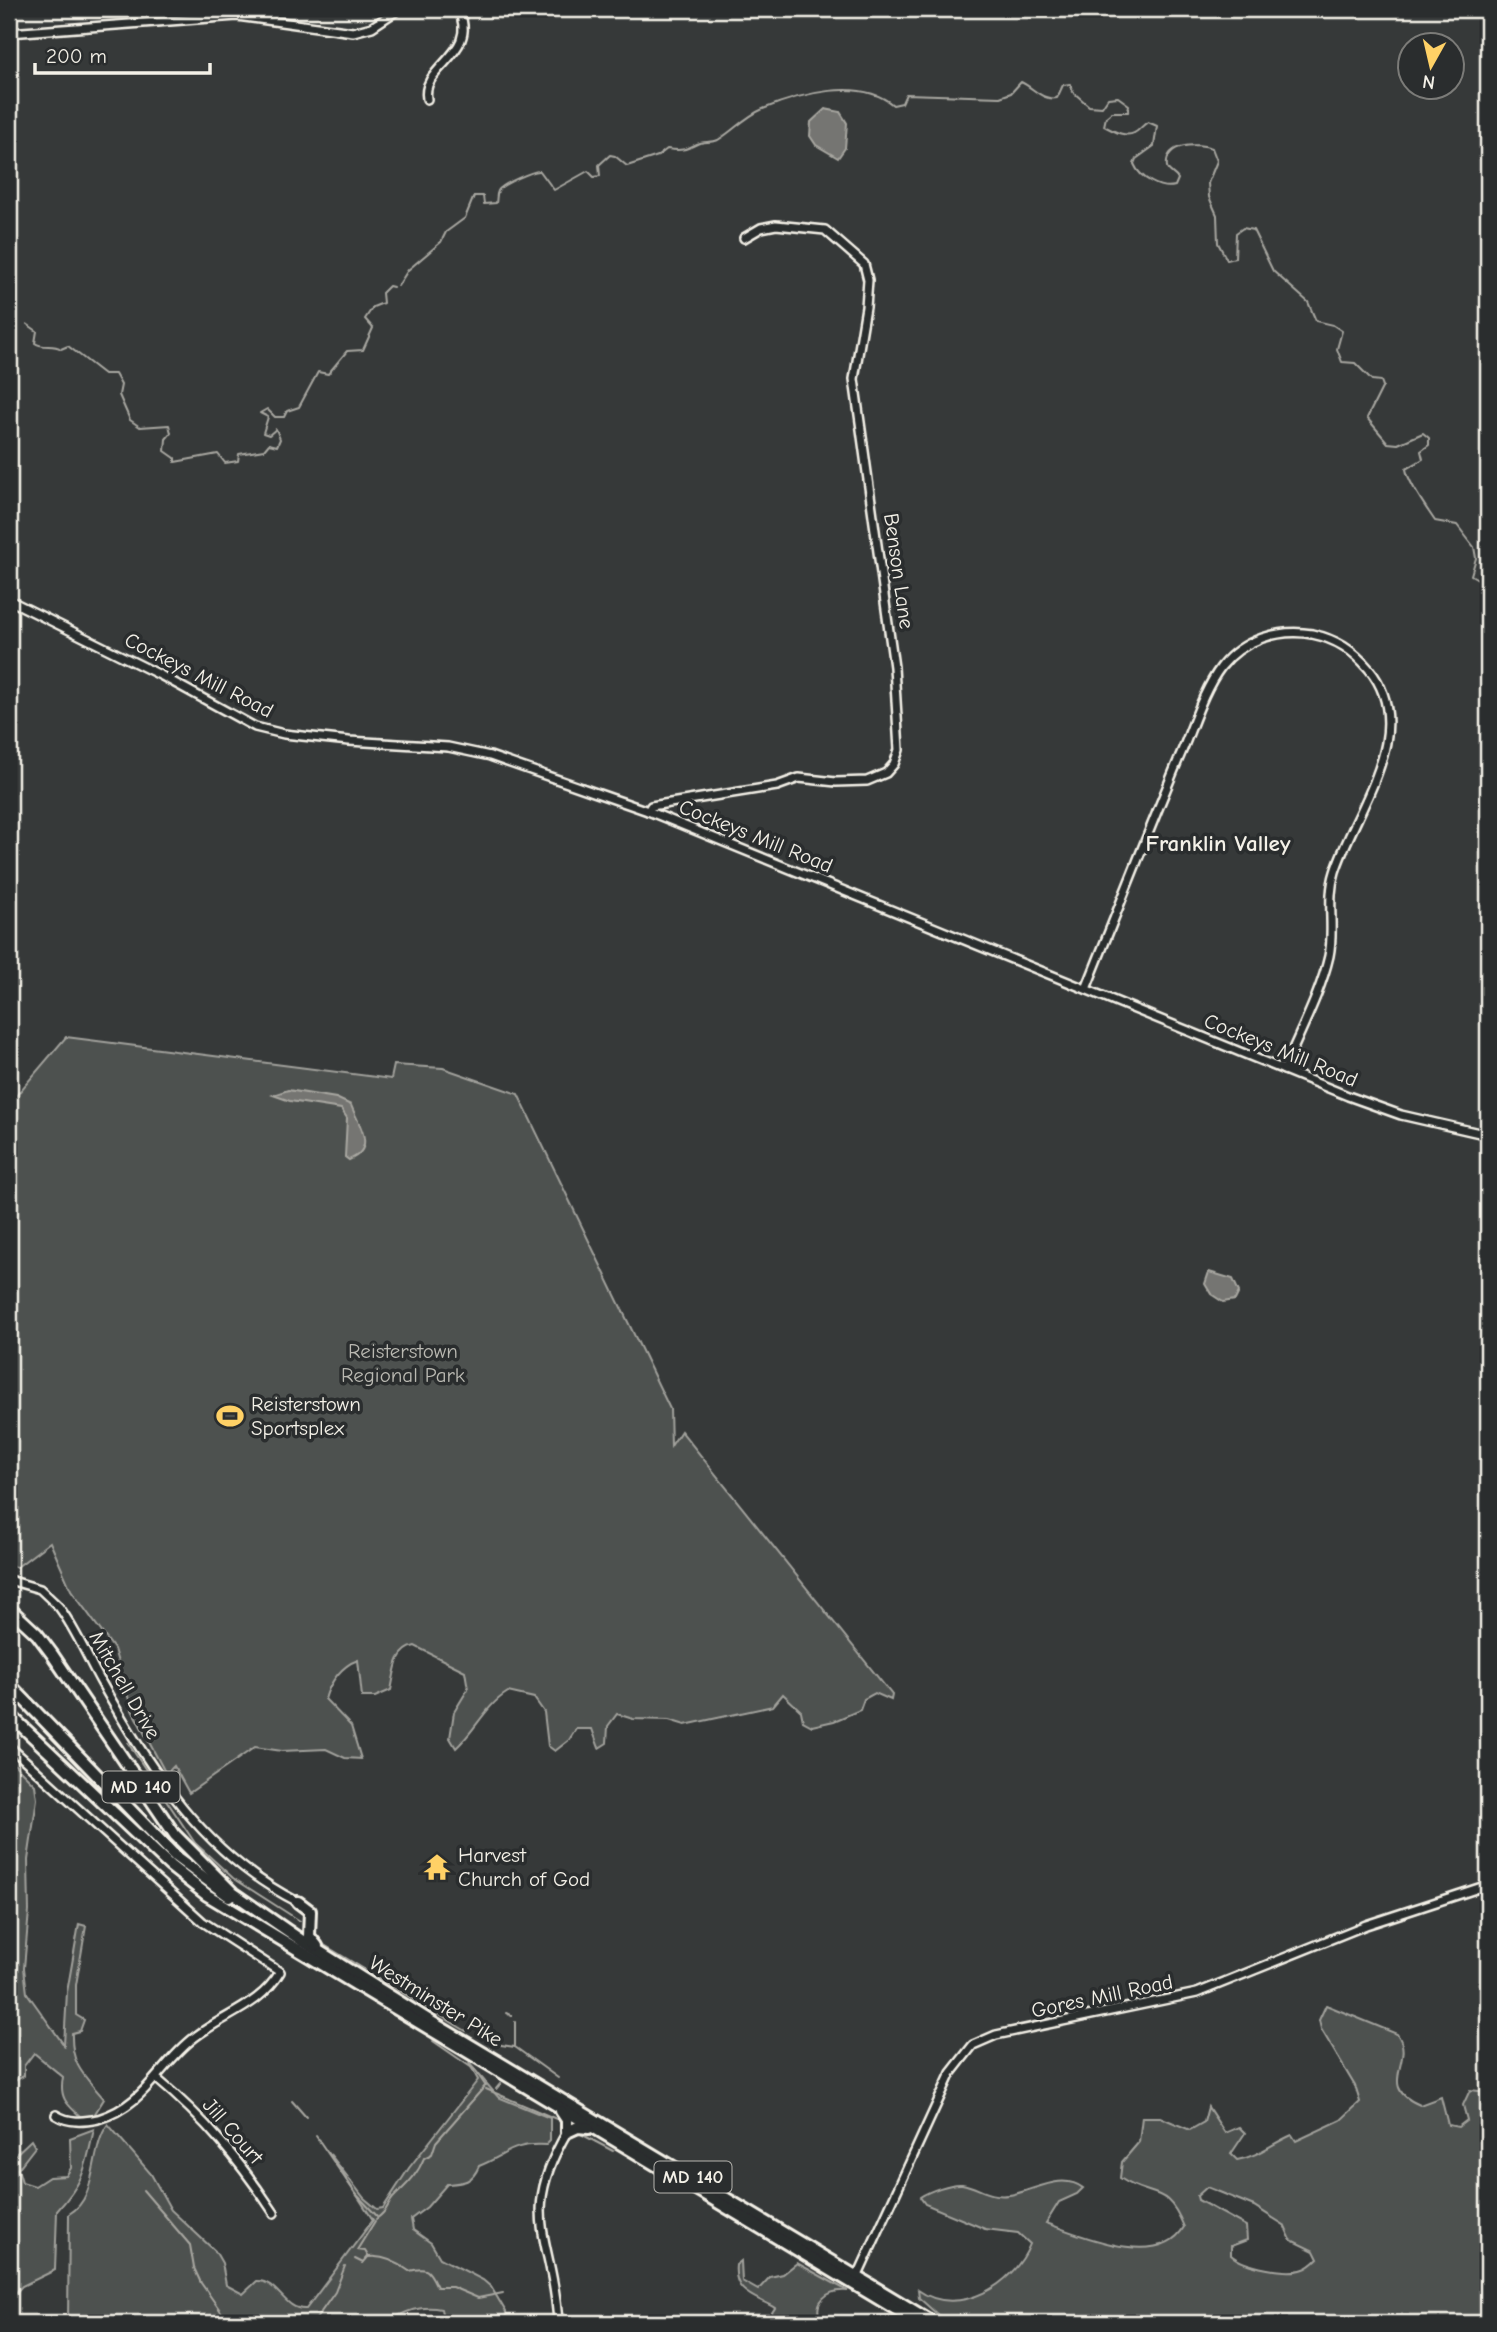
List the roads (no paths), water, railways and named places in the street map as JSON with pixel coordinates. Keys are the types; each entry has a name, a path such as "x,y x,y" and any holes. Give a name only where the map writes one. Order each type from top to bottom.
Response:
{"highway":[{"name":"Westminster Pike","path":"9,1608 37,1634 52,1654 162,1818 189,1851 233,1893 300,1940 856,2279 919,2323"},
{"path":"9,1684 176,1857 212,1886 300,1940"},
{"path":"9,1706 93,1790"},
{"name":"Westminster Pike","path":"9,1714 93,1790 170,1866 207,1895 558,2108 934,2323"},
{"path":"298,1902 310,1912 309,1936 327,1956"},
{"path":"558,2108 567,2120 567,2133 578,2127 595,2129"}],"street":[{"path":"9,33 237,16 353,32 372,27 399,9"},
{"path":"427,99 427,85 461,41 463,27 458,9"},
{"name":"Benson Lane","path":"648,811 651,806 777,786 799,778 836,782 874,779 886,773 898,757 894,667 854,379 863,334 867,269 858,257 825,230 776,225 761,228 744,238"},
{"name":"Cockeys Mill Road","path":"9,600 162,676 255,727 349,741 461,748 648,811 1390,1111 1488,1135"},
{"path":"1086,989 1173,773 1219,669 1241,649 1272,635 1301,632 1326,638 1356,655 1373,674 1386,707 1387,739 1335,873 1329,910 1329,954 1284,1070"},
{"name":"Mitchell Drive","path":"9,1580 40,1589 59,1607 138,1743 182,1808 233,1861 298,1902"},
{"path":"9,1746 203,1922 280,1972 260,1998 186,2044 157,2079 129,2106 104,2117 79,2122 56,2115"},
{"name":"Gores Mill Road","path":"856,2279 945,2085 958,2061 973,2045 996,2035 1197,1993 1366,1925 1488,1885"},
{"name":"Jill Court","path":"157,2079 191,2107 222,2139 274,2213"},
{"path":"558,2323 556,2298 541,2236 540,2206 547,2174 567,2133"}],"waterway":[{"path":"398,286 408,270 441,242 446,232 465,218 474,196 483,196 484,204 496,203 500,188 518,178 540,171 554,190 588,171 594,177 600,176 599,165 610,155 627,166 658,156 667,149 683,150 699,143 715,141 757,112 794,98 847,90 864,92 893,105 902,103 906,94 1000,97 1011,93 1021,82 1042,96 1052,98 1057,98 1063,85 1070,84 1073,92 1089,106 1102,107 1108,98 1118,97 1129,105 1128,112 1112,112 1106,117 1104,126 1127,135 1136,132 1148,122 1157,126 1154,146 1136,159 1134,164 1151,182 1175,186 1178,179 1167,167 1167,159 1176,149 1191,145 1212,148 1217,161 1208,183 1209,197 1217,215 1218,243 1227,260 1235,258 1236,233 1243,228 1253,230 1273,271 1308,302 1316,321 1333,325 1342,331 1337,349 1342,362 1355,363 1372,380 1381,381 1383,386 1367,418 1388,443 1398,444 1423,433 1429,438 1429,445 1421,451 1423,459 1406,469 1407,474 1435,521 1457,525 1474,547 1476,558 1471,575 1488,585"},
{"path":"27,324 37,331 35,343 61,349 68,346 104,374 115,374 121,385 119,395 130,420 140,427 169,425 171,433 166,439 165,451 175,458 175,462 218,454 225,463 238,461 239,454 264,450 269,444 277,446 280,439 276,429 269,435 263,433 268,417 260,413 267,409 275,417 284,417 287,411 299,407 318,372 328,374 347,351 363,350 373,328 365,319 373,307 383,303 382,293 389,286 393,287"},
{"path":"9,317 15,319"},
{"path":"128,1743 195,1843 233,1878 300,1921"},
{"path":"321,1943 364,1969"},
{"path":"378,1978 466,2031"},
{"path":"506,2013 512,2016"},
{"path":"515,2022 515,2046"},
{"path":"433,2041 475,2070 485,2085"},
{"path":"501,2045 515,2047 558,2078"},
{"path":"496,2089 501,2083"},
{"path":"376,2219 415,2175 424,2158 432,2154 436,2142 486,2085"},
{"path":"486,2089 561,2121"},
{"path":"292,2101 306,2117"},
{"path":"581,2134 613,2151"},
{"path":"316,2136 355,2193 377,2216"},
{"path":"143,2190 190,2245 194,2268 201,2283 229,2323"},
{"path":"368,2256 365,2251 357,2250 375,2221"},
{"path":"355,2259 363,2263 368,2257 379,2257 395,2262 409,2271 425,2270 437,2287 452,2287 478,2298 503,2293"},
{"path":"286,2323 316,2319 335,2292 345,2266"}],"place":[{"name":"Reisterstown Sportsplex","path":"230,1416"},
{"name":"Harvest Church of God","path":"437,1867"}],"district":[{"name":"Franklin Valley","path":"1218,843"}],"park label":[{"name":"Reisterstown Regional Park","path":"403,1363"}]}
